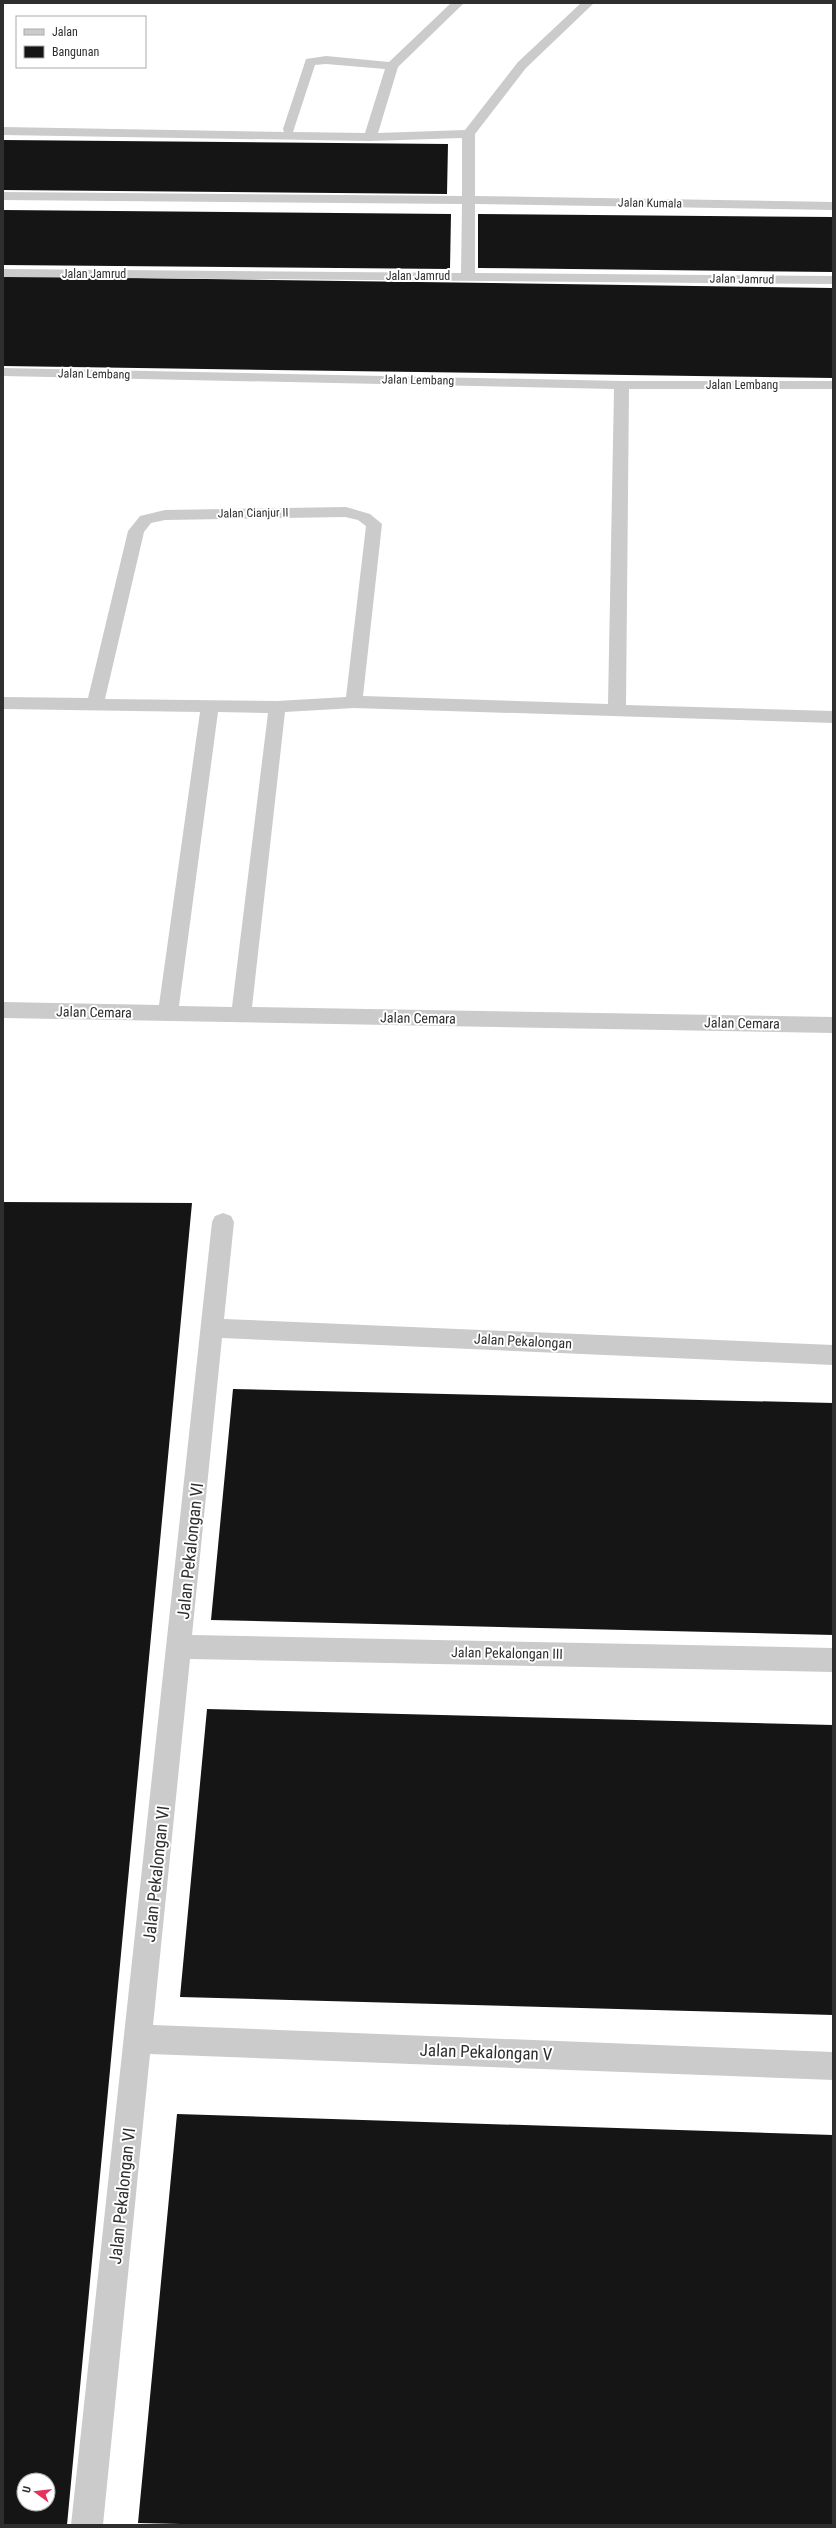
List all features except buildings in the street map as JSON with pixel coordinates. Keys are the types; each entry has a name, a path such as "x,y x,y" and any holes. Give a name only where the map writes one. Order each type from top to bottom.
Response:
{"street":[{"path":"370,137 392,66 458,3"},
{"path":"468,276 469,134 522,66 588,3"},
{"path":"289,129 310,62 326,60 392,66"},
{"path":"3,131 370,137 469,134"},
{"name":"Jalan Kumala","path":"3,196 468,200 833,206"},
{"name":"Jalan Jamrud","path":"3,273 833,280"},
{"name":"Jalan Lembang","path":"3,372 622,385 833,386"},
{"path":"616,709 622,385"},
{"name":"Jalan Cianjur II","path":"95,705 136,531 146,519 165,515 338,512 364,517 374,524 354,702"},
{"path":"3,703 277,707 354,702 616,709 833,717"},
{"path":"168,1013 210,706"},
{"path":"241,1014 277,707"},
{"name":"Jalan Cemara","path":"3,1010 833,1025"},
{"name":"Jalan Pekalongan VI","path":"88,2525 223,1222"},
{"name":"Jalan Pekalongan","path":"213,1328 833,1355"},
{"name":"Jalan Pekalongan III","path":"180,1647 833,1660"},
{"name":"Jalan Pekalongan V","path":"139,2039 833,2066"}]}
